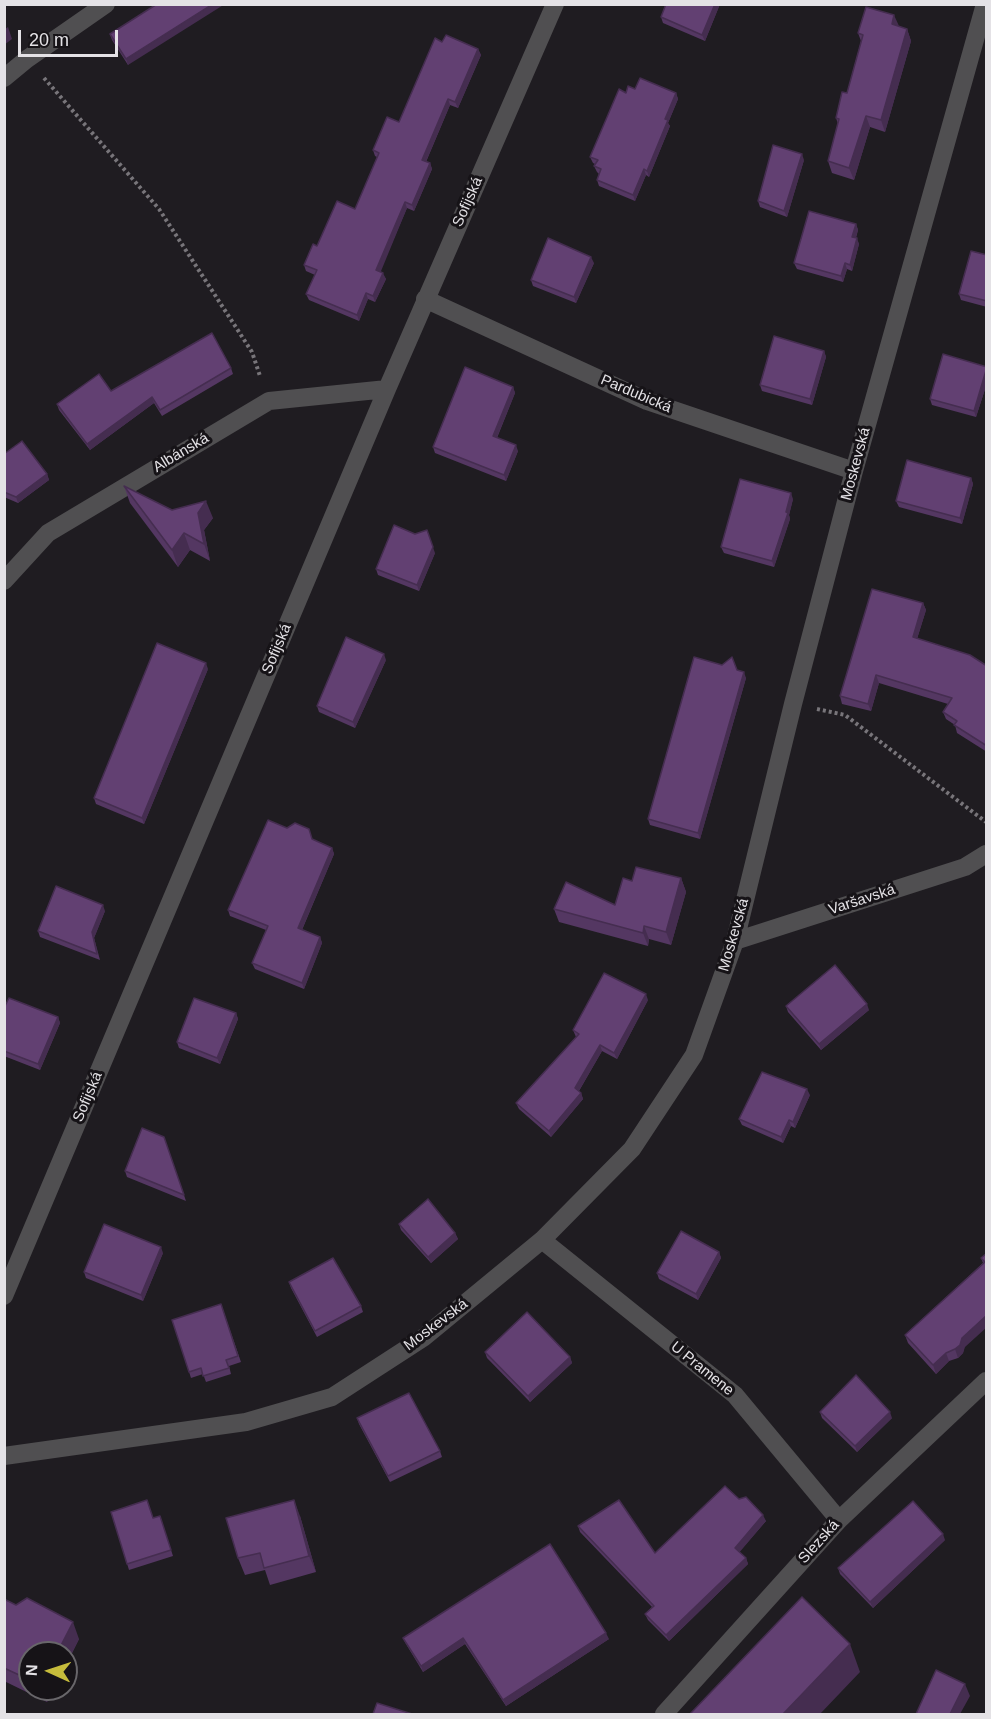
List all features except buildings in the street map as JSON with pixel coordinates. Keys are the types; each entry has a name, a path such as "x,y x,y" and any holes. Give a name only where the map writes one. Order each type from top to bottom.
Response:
{"street":[{"path":"4,78 27,59 106,4"},
{"name":"Sofijská","path":"4,1296 425,299 555,4"},
{"name":"Moskevská","path":"4,1456 246,1422 332,1397 423,1338 542,1240 632,1149 694,1055 735,941 793,704 854,471 985,4"},
{"name":"Pardubická","path":"425,299 647,401 854,471"},
{"name":"Albánská","path":"4,581 48,533 269,401 387,389"},
{"name":"Varšavská","path":"735,941 964,867 987,854"},
{"name":"U Pramene","path":"542,1240 735,1395 839,1520"},
{"name":"Slezská","path":"664,1714 839,1520 987,1381"}],"path":[{"path":"27,59 159,209 252,352"},
{"path":"793,704 845,715 987,822"}]}
